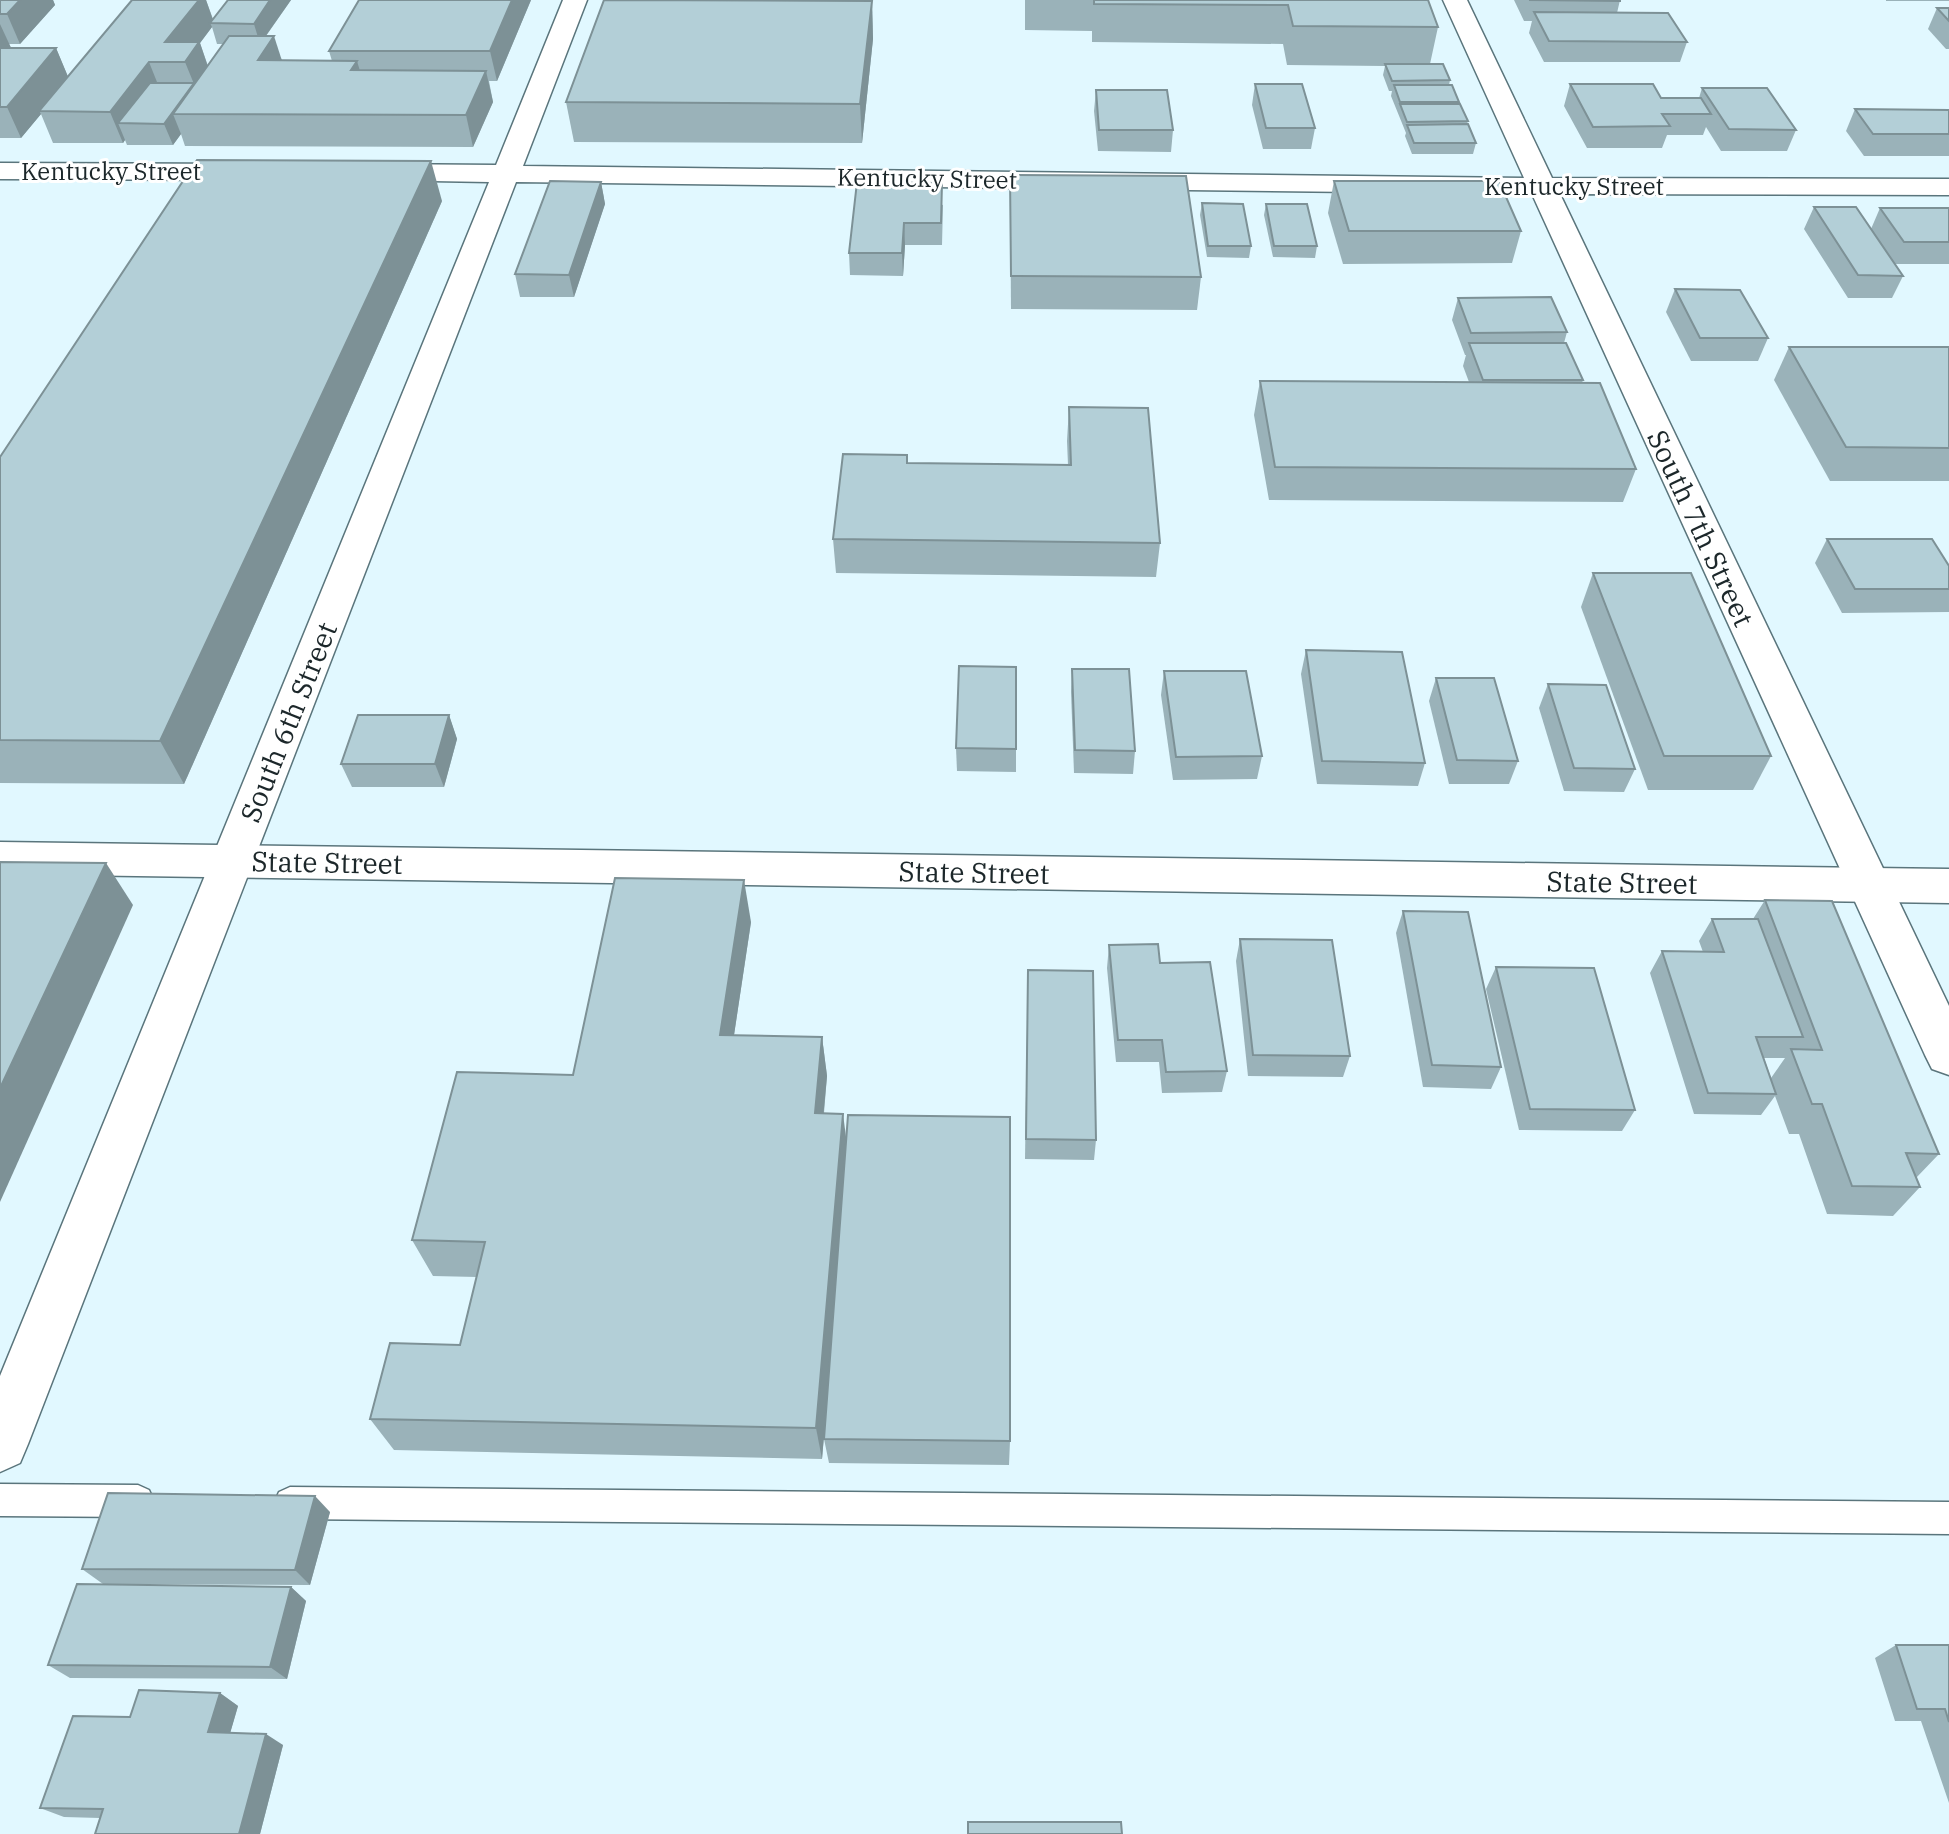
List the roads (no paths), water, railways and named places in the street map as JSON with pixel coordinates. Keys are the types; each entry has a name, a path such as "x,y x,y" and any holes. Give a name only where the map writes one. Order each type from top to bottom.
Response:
{"street":[{"name":"South 6th Street","path":"0,1444 575,0"},
{"name":"South 7th Street","path":"1455,0 1539,186 1949,1055"},
{"name":"Kentucky Street","path":"0,171 272,172"},
{"name":"Kentucky Street","path":"350,172 1539,186 1949,187"},
{"name":"State Street","path":"0,858 1949,886"}],"lane":[{"path":"0,1500 160,1501"},
{"path":"256,1502 1949,1518"}]}
